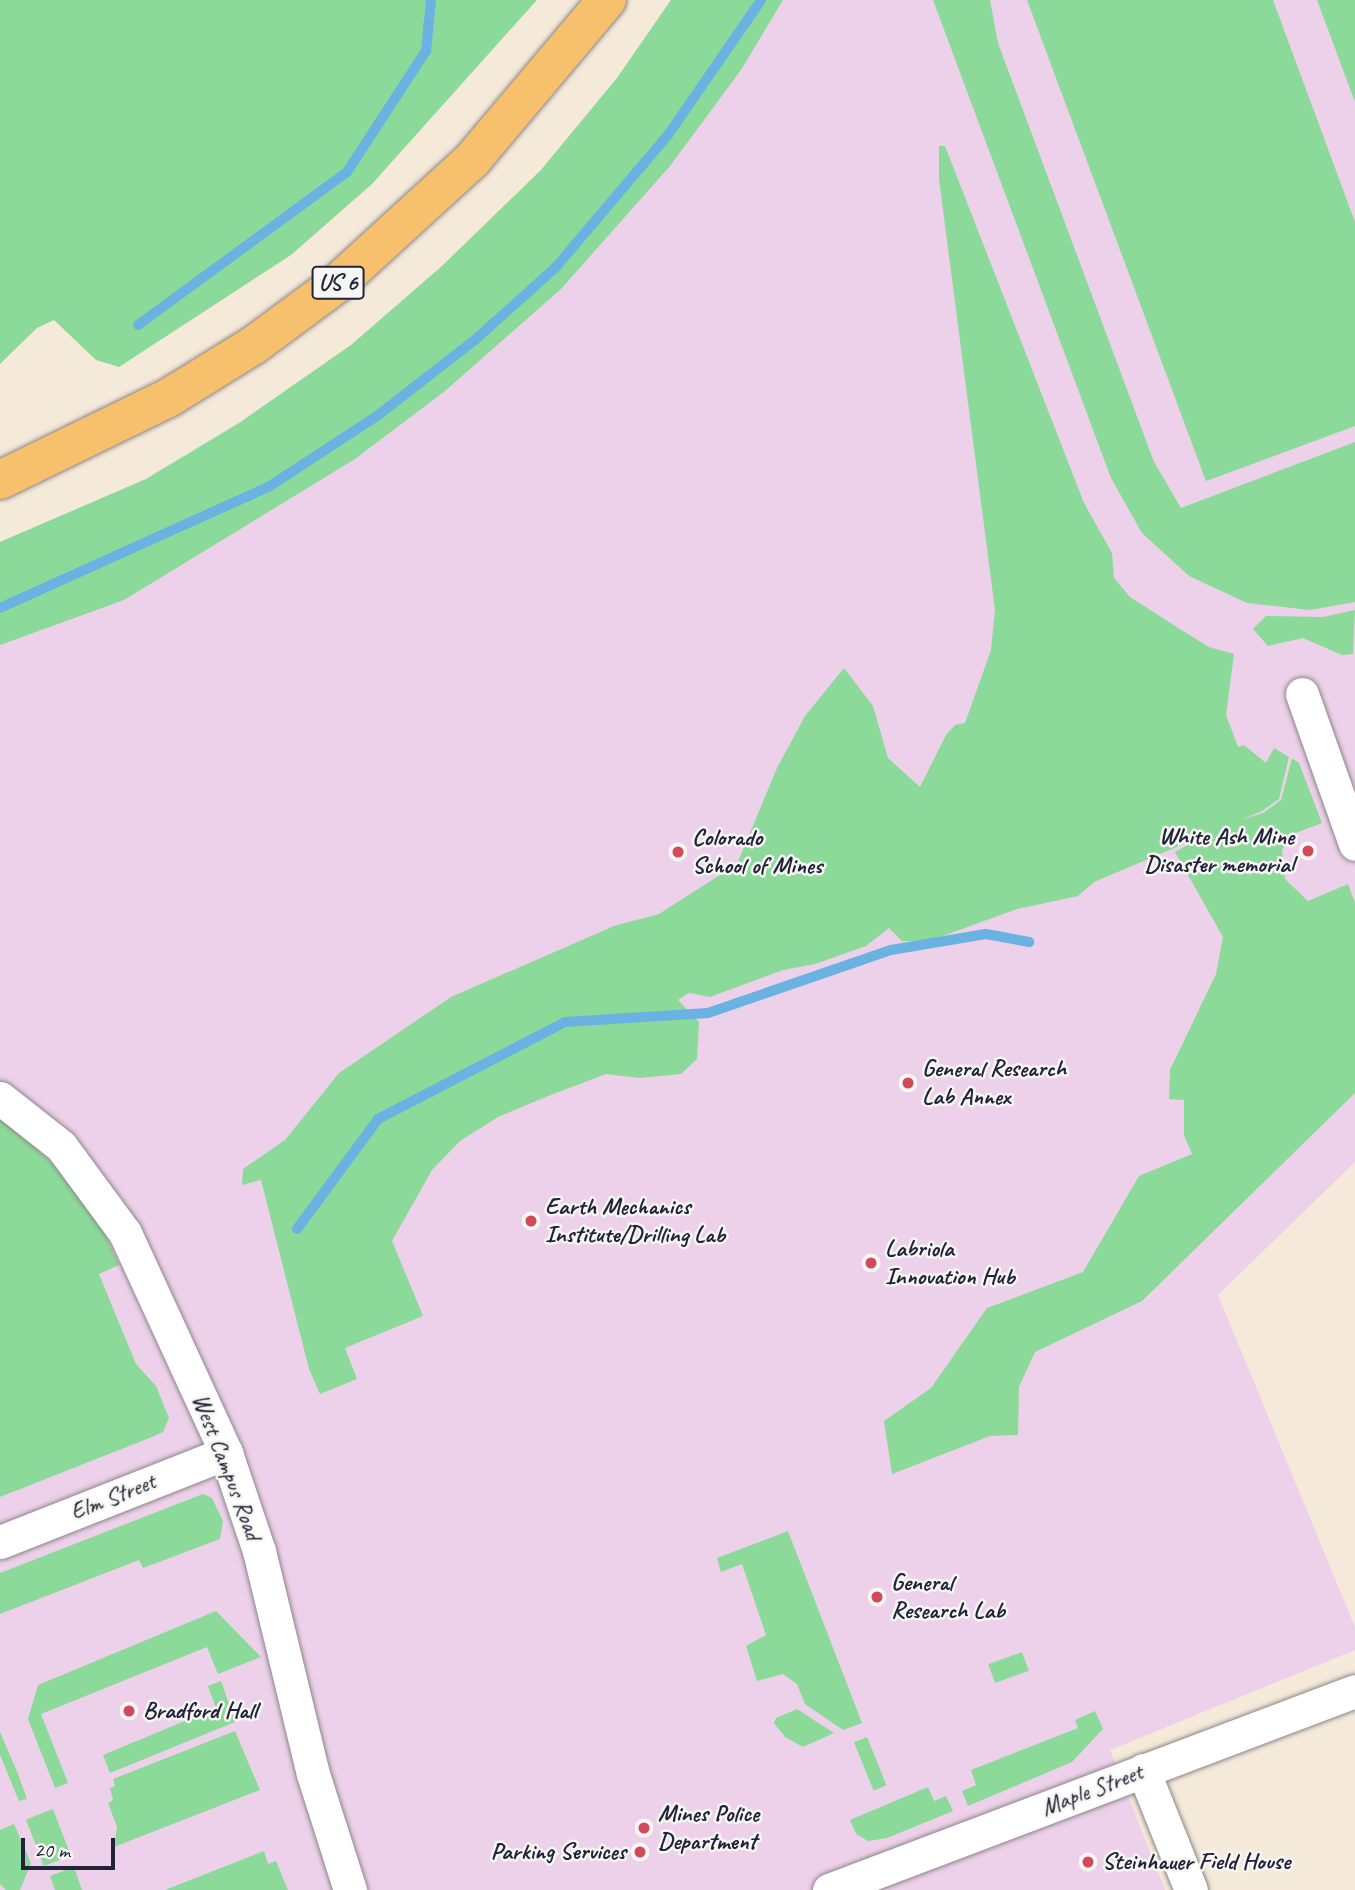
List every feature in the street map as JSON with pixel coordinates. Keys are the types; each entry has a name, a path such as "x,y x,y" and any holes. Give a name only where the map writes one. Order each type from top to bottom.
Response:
{"highway":[{"name":"US 6","path":"0,480 170,397 254,345 339,282 482,150 607,0"}],"street":[{"path":"1302,694 1355,844"},
{"name":"West Campus Road","path":"0,1098 61,1146 125,1233 226,1453 259,1551 313,1774 349,1890"},
{"name":"Elm Street","path":"0,1542 226,1453"},
{"name":"Maple Street","path":"829,1890 1355,1691"},
{"path":"1143,1770 1191,1890"}],"shaded area":[{"name":"Colorado School of Mines","path":"671,0 1355,0 1355,1162 1218,1295 1355,1627 1355,1650 1110,1750 1165,1890 0,1890 0,542 146,479 239,423 351,345 442,266 541,170 617,78"}],"green space":[{"path":"0,0 537,0 372,184 291,255 119,367 96,360 54,320 37,328 0,364"},
{"path":"671,0 783,0 741,70 670,166 561,289 445,391 355,459 124,600 0,645 0,542 146,479 239,423 351,345 442,266 541,170 617,78"},
{"path":"933,0 990,0 998,43 1154,462 1181,508 1355,442 1355,602 1310,610 1247,603 1189,576 1142,533 1111,478"},
{"path":"1027,0 1273,0 1355,222 1355,426 1206,481"},
{"path":"1317,0 1355,0 1355,102"},
{"path":"939,146 945,146 1084,503 1112,553 1114,578 1130,597 1183,631 1209,647 1234,654 1226,715 1238,747 1244,745 1266,763 1274,748 1289,757 1279,799 1262,811 1094,882 1078,896 1017,909 929,941 902,941 889,928 866,946 815,964 783,970 710,997 689,993 678,1000 699,1022 697,1059 681,1074 639,1078 606,1074 548,1096 498,1117 460,1141 432,1170 392,1241 423,1316 345,1348 357,1379 320,1394 309,1369 261,1180 242,1185 243,1169 285,1140 339,1073 451,997 614,926 659,914 737,864 777,768 805,716 844,668 873,706 888,758 920,787 946,735 955,725 965,723 991,650 995,610 939,179"},
{"path":"1355,610 1353,654 1342,655 1303,638 1268,646 1253,629 1266,616 1323,617"},
{"path":"1292,758 1299,763 1322,823 1296,833 1282,850 1285,879 1308,901 1348,884 1355,903 1355,1093 1142,1301 1035,1352 1019,1387 1018,1435 990,1436 892,1474 884,1421 931,1388 987,1308 1083,1272 1139,1176 1192,1154 1184,1135 1184,1100 1169,1099 1170,1070 1216,974 1223,937 1175,852 1224,825 1263,813 1281,800"},
{"path":"0,1115 68,1178 102,1227 119,1265 99,1274 136,1364 156,1386 169,1418 163,1432 0,1497"},
{"path":"203,1494 212,1498 223,1521 220,1539 143,1568 139,1560 0,1614 0,1573"},
{"path":"788,1531 862,1723 843,1730 805,1704 797,1684 783,1674 757,1681 746,1646 766,1635 742,1564 721,1572 717,1558"},
{"path":"216,1611 261,1657 218,1674 207,1647 41,1714 68,1783 55,1788 28,1719 38,1685"},
{"path":"1022,1652 1029,1671 995,1683 988,1664"},
{"path":"221,1681 235,1722 110,1773 103,1755 216,1708 208,1686"},
{"path":"797,1709 834,1733 803,1747 785,1737 774,1723 776,1718"},
{"path":"1095,1711 1103,1729 1072,1762 968,1806 962,1791 976,1785 971,1770 1078,1728 1075,1720"},
{"path":"235,1731 260,1790 114,1847 117,1827 108,1803 113,1800 110,1788 115,1786 113,1779"},
{"path":"0,1732 27,1799 19,1801 0,1755"},
{"path":"867,1737 886,1785 873,1790 854,1742"},
{"path":"928,1787 934,1801 946,1796 953,1811 887,1838 868,1841 856,1834 850,1820"},
{"path":"53,1809 71,1856 44,1866 26,1819"},
{"path":"14,1824 31,1863 20,1890 6,1890 0,1884 0,1830"},
{"path":"264,1851 268,1864 276,1861 288,1890 165,1890"},
{"path":"74,1867 82,1890 55,1890 50,1876"}],"waterway":[{"path":"138,325 347,172 426,51 431,0"},
{"path":"0,608 270,486 377,416 476,339 556,267 668,135 761,0"},
{"path":"297,1229 378,1119 565,1022 708,1013 891,950 986,934 1029,942"}],"place":[{"name":"White Ash Mine Disaster memorial","path":"1308,851"},
{"name":"Colorado School of Mines","path":"678,852"},
{"name":"General Research Lab Annex","path":"908,1083"},
{"name":"Earth Mechanics Institute/Drilling Lab","path":"531,1221"},
{"name":"Labriola Innovation Hub","path":"871,1263"},
{"name":"General Research Lab","path":"877,1597"},
{"name":"Bradford Hall","path":"129,1711"},
{"name":"Mines Police Department","path":"644,1828"},
{"name":"Parking Services","path":"640,1852"},
{"name":"Steinhauer Field House","path":"1088,1862"}]}
